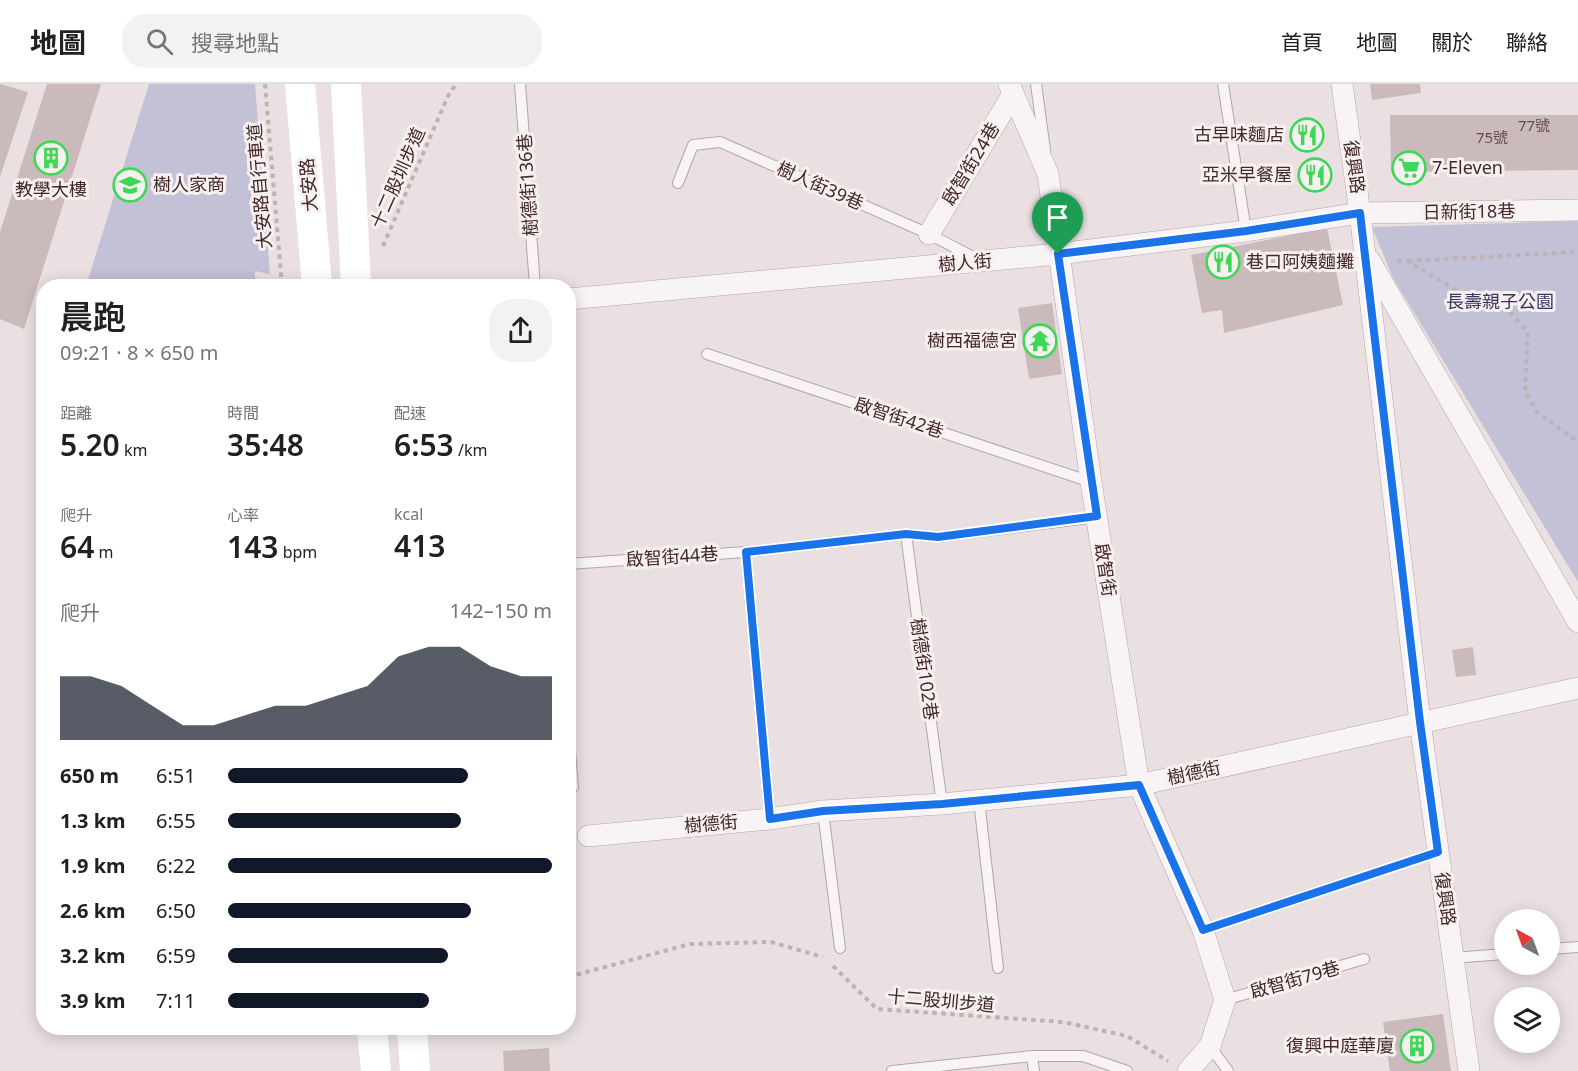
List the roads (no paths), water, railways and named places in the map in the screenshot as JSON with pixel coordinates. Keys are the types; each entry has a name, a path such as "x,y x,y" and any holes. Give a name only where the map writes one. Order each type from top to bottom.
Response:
{"street":[{"name":"大安路","path":"300,84 316,279"},
{"path":"346,84 356,279"},
{"name":"復興路","path":"1342,84 1360,213 1420,722 1469,1071"},
{"name":"啟智街","path":"1011,89 1048,174 1091,482 1139,785 1203,930 1225,1000"},
{"name":"啟智街24巷","path":"929,234 1011,89"},
{"name":"日新街18巷","path":"1360,213 1578,210"},
{"path":"1360,213 1369,259 1578,622"},
{"name":"樹人街","path":"576,298 1058,254 1246,231 1360,213"},
{"name":"樹德街","path":"588,836 770,819 823,811 942,804 1139,785 1578,688"},
{"path":"1181,1068 1210,1046 1225,1000"},
{"path":"373,1035 376,1071"},
{"path":"412,1035 415,1071"}],"lane":[{"name":"樹德街136巷","path":"520,84 534,279"},
{"path":"1036,84 1048,174"},
{"path":"1223,84 1246,231"},
{"name":"樹人街39巷","path":"678,183 693,145 720,142 929,234 981,261"},
{"name":"啟智街42巷","path":"708,354 1091,482"},
{"name":"啟智街44巷","path":"576,563 746,552 906,534 938,537 1097,516"},
{"name":"樹德街102巷","path":"906,534 942,804"},
{"path":"746,552 770,819"},
{"path":"979,800 998,968"},
{"path":"823,811 840,948"},
{"path":"1203,930 1438,852"},
{"path":"1560,949 1578,947"},
{"path":"1453,958 1494,955"},
{"name":"啟智街79巷","path":"1225,1000 1364,959"},
{"path":"1210,1046 1228,1071"},
{"path":"892,1071 1032,1056 1083,1056 1127,1071"},
{"path":"1032,1056 1034,1071"}],"place":[{"name":"古早味麵店","path":"1307,135"},
{"name":"教學大樓","path":"51,158"},
{"name":"7-Eleven","path":"1409,168"},
{"name":"亞米早餐屋","path":"1315,175"},
{"name":"樹人家商","path":"130,185"},
{"name":"巷口阿姨麵攤","path":"1223,262"},
{"name":"樹西福德宮","path":"1040,341"},
{"name":"復興中庭華廈","path":"1417,1046"}],"park label":[{"name":"長壽親子公園","path":"1500,302"}]}
